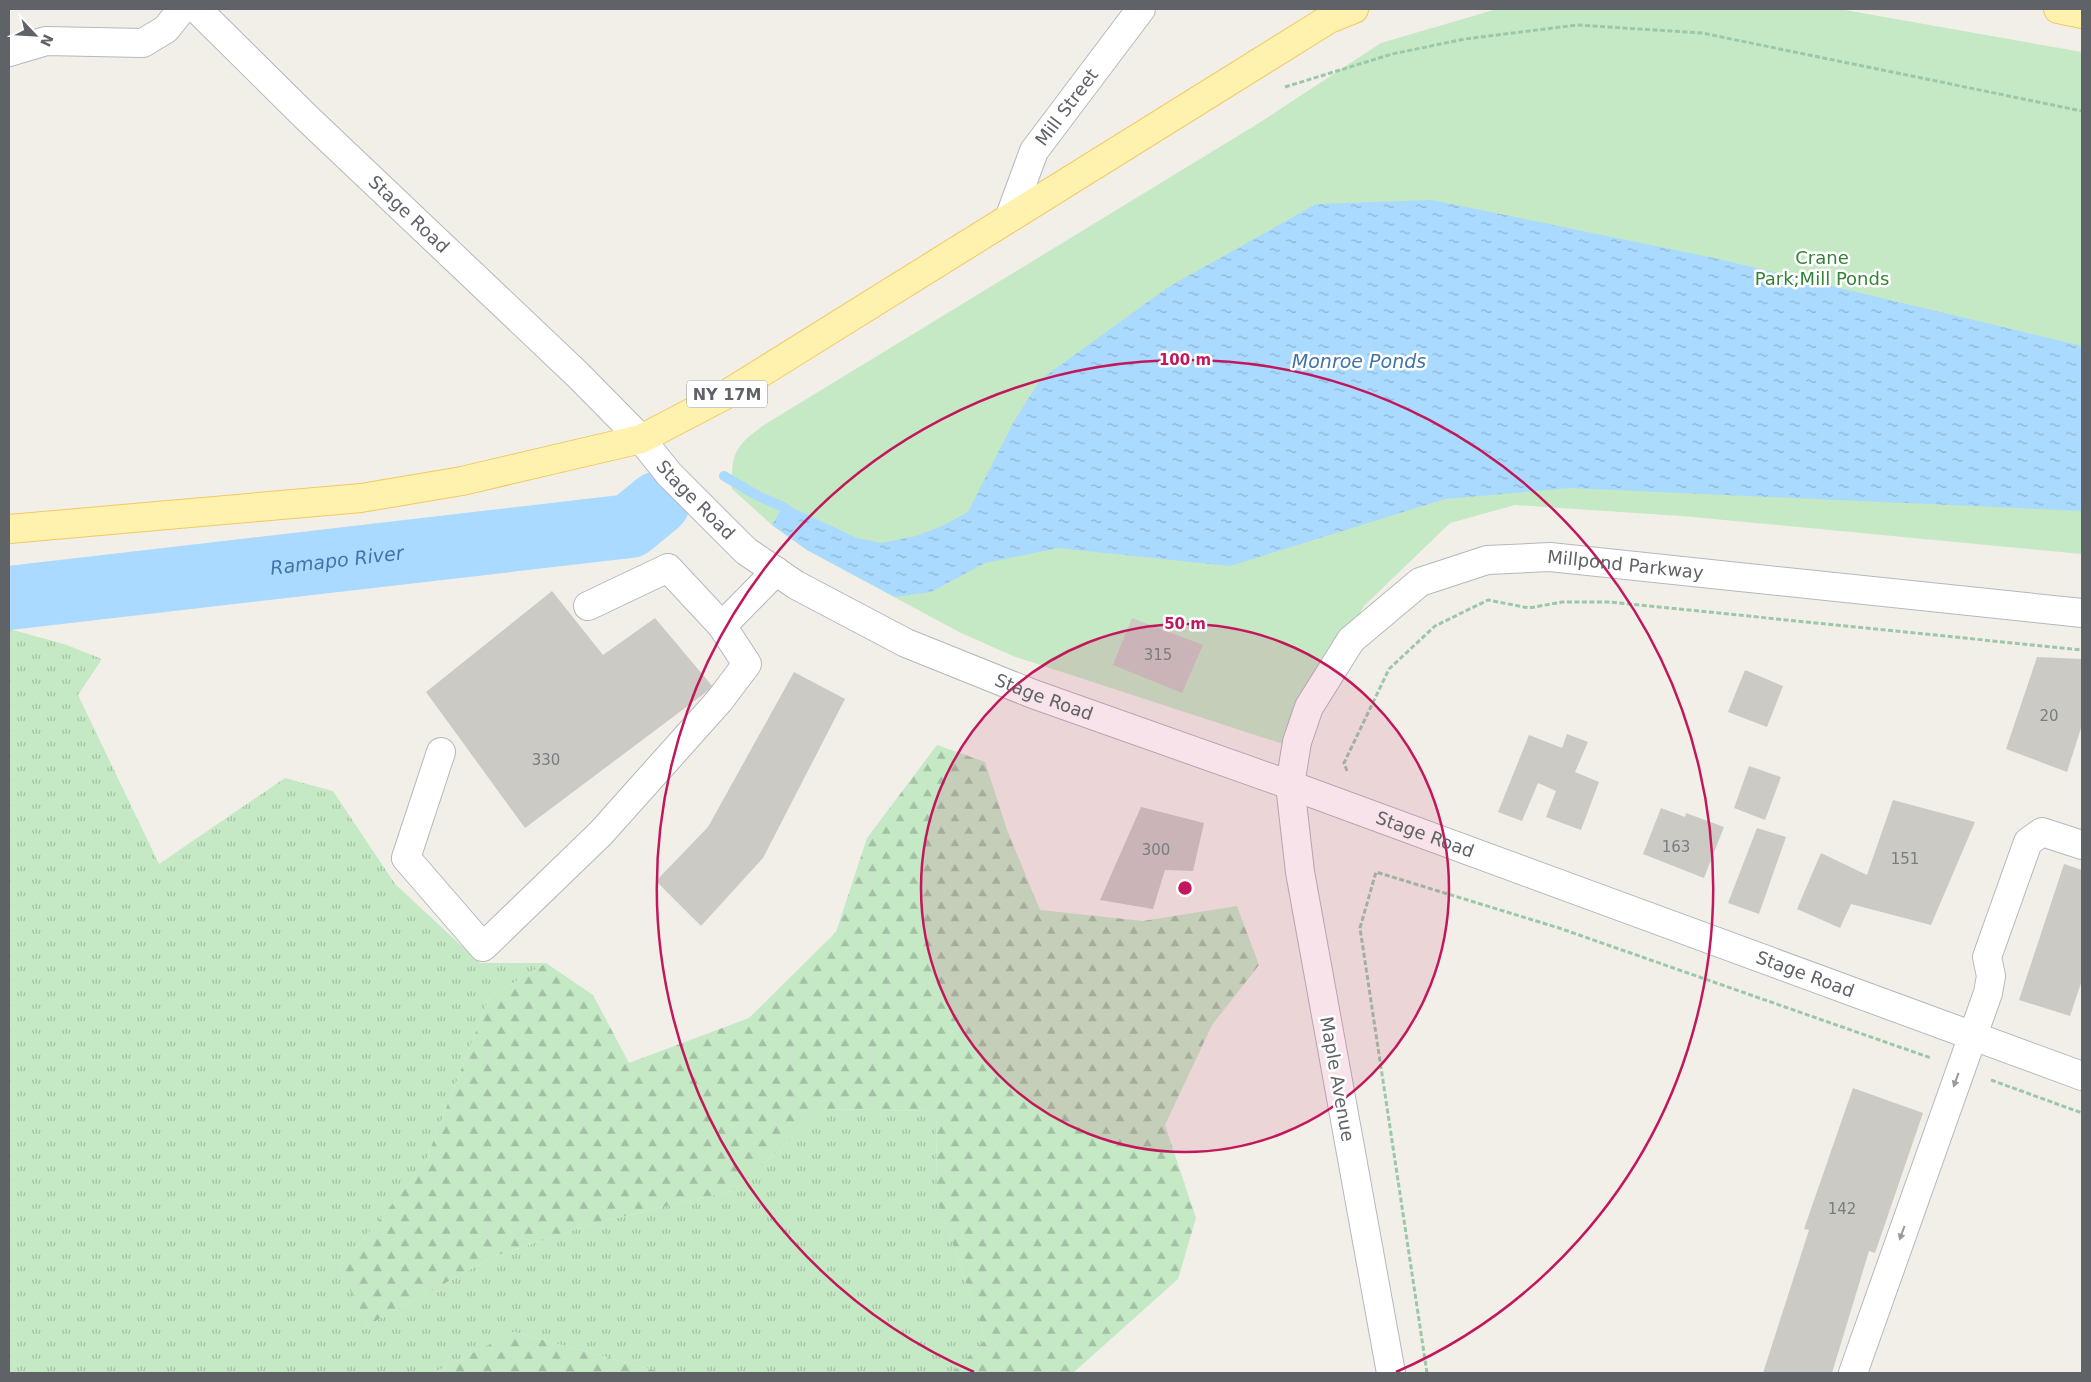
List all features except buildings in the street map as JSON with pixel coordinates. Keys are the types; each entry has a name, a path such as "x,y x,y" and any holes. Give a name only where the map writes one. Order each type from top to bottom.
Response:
{"main road":[{"name":"NY 17M","path":"9,529 361,498 462,482 641,439 727,394 1329,19 1354,9"},
{"path":"2058,9 2082,14"}],"street":[{"path":"9,52 46,41 144,43 166,29 182,9"},
{"name":"Stage Road","path":"198,9 306,117 578,375 641,439 669,474 746,551 796,585 906,643 1033,694 1290,785 1973,1034 2082,1076"},
{"name":"Mill Street","path":"1010,216 1034,151 1141,9"},
{"name":"Millpond Parkway","path":"1290,785 1297,742 1309,707 1351,640 1420,582 1487,560 1550,557 2082,614"},
{"path":"441,752 406,858 483,947 602,833 719,701 748,664 722,626 668,568 588,606"},
{"path":"722,626 776,571"},
{"name":"Maple Avenue","path":"1290,785 1300,872 1391,1373"},
{"path":"1853,1373 1988,993 1991,976 1987,957 2028,842 2042,832 2082,845"}],"path":[{"path":"1277,89 1392,54 1464,39 1577,25 1702,33 2082,111"},
{"path":"1357,775 1348,771 1344,763 1389,669 1435,626 1488,600 1529,608 1562,602 1610,602 2082,650"},
{"path":"1427,1373 1360,928 1376,872 1559,928 2082,1113"}],"green space":[{"name":"Crane Park;Mill Ponds","path":"1497,9 1839,9 2082,52 2082,554 1682,516 1515,505 1450,523 1364,606 1283,744 1013,656 959,632 807,550 772,525 732,489 732,467 737,451 747,439 764,425 1259,123 1381,43"},
{"path":"9,629 64,644 102,659 78,695 159,864 285,778 333,791 395,884 480,963 546,963 489,998 424,1165 339,1269 368,1325 495,1256 592,1224 735,1190 823,1109 936,1111 937,1200 986,1339 952,1373 664,1373 514,1332 433,1373 9,1373"},
{"path":"937,745 985,762 1007,830 1040,910 1143,921 1237,906 1259,965 1212,1025 1165,1125 1196,1218 1178,1279 1073,1373 952,1373 986,1339 937,1200 936,1111 823,1109 735,1190 592,1224 495,1256 368,1325 339,1269 424,1165 489,998 546,963 593,995 629,1063 749,1018 836,932 867,838"},
{"path":"514,1332 664,1373 433,1373"}],"water":[{"name":"Monroe Ponds","path":"1432,200 1714,258 2082,346 2082,511 1571,488 1445,499 1230,566 1058,548 985,563 931,592 895,597 807,550 772,525 783,507 795,509 857,538 881,543 916,536 942,526 968,512 1013,423 1040,380 1167,288 1316,204"}],"waterway":[{"name":"Ramapo River","path":"724,476 758,496 783,507 794,515"},
{"name":"Ramapo River","path":"9,598 630,526 658,503"}]}
